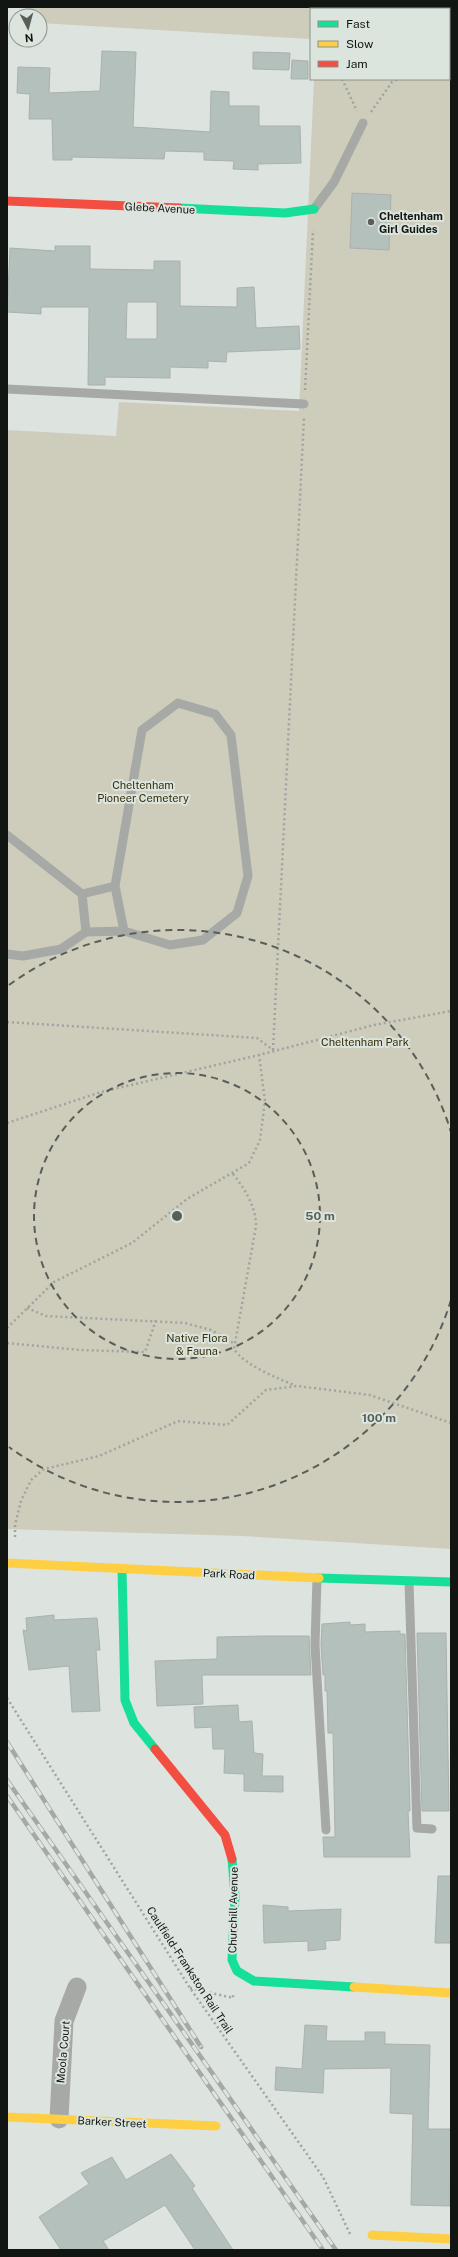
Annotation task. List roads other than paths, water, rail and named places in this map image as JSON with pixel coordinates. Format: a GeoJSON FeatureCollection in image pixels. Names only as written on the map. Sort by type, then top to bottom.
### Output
{"type":"FeatureCollection","features":[{"type":"Feature","properties":{"kind":"street","name":"Glebe Avenue"},"geometry":{"type":"LineString","coordinates":[[7,201],[285,213],[314,209]]}},
{"type":"Feature","properties":{"kind":"street","name":"Park Road"},"geometry":{"type":"LineString","coordinates":[[7,1563],[409,1582],[451,1582]]}},
{"type":"Feature","properties":{"kind":"street","name":"Churchill Avenue"},"geometry":{"type":"LineString","coordinates":[[122,1569],[125,1700],[134,1723],[225,1835],[231,1848],[234,1865],[232,1960],[236,1972],[243,1977],[254,1981],[451,1993]]}},
{"type":"Feature","properties":{"kind":"street","name":"Moola Court"},"geometry":{"type":"LineString","coordinates":[[59,2119],[64,2021],[77,1987]]}},
{"type":"Feature","properties":{"kind":"street","name":"Barker Street"},"geometry":{"type":"LineString","coordinates":[[7,2117],[216,2126]]}},
{"type":"Feature","properties":{"kind":"street"},"geometry":{"type":"LineString","coordinates":[[372,2235],[451,2239]]}},
{"type":"Feature","properties":{"kind":"lane"},"geometry":{"type":"LineString","coordinates":[[314,209],[334,182],[363,123]]}},
{"type":"Feature","properties":{"kind":"lane"},"geometry":{"type":"LineString","coordinates":[[7,389],[304,404]]}},
{"type":"Feature","properties":{"kind":"lane"},"geometry":{"type":"LineString","coordinates":[[7,954],[23,956],[61,949],[86,932],[124,930],[170,945],[203,940],[237,913],[248,876],[231,735],[215,714],[178,703],[142,730],[115,886],[124,930]]}},
{"type":"Feature","properties":{"kind":"lane"},"geometry":{"type":"LineString","coordinates":[[7,835],[82,894],[86,932]]}},
{"type":"Feature","properties":{"kind":"lane"},"geometry":{"type":"LineString","coordinates":[[82,894],[115,886]]}},
{"type":"Feature","properties":{"kind":"lane"},"geometry":{"type":"LineString","coordinates":[[317,1578],[315,1645],[326,1830]]}},
{"type":"Feature","properties":{"kind":"lane"},"geometry":{"type":"LineString","coordinates":[[409,1582],[417,1828],[432,1829]]}},
{"type":"Feature","properties":{"kind":"railway"},"geometry":{"type":"LineString","coordinates":[[7,1742],[201,2047]]}},
{"type":"Feature","properties":{"kind":"railway"},"geometry":{"type":"LineString","coordinates":[[7,1780],[336,2250]]}},
{"type":"Feature","properties":{"kind":"railway"},"geometry":{"type":"LineString","coordinates":[[7,1796],[323,2250]]}},
{"type":"Feature","properties":{"kind":"place","name":"Cheltenham Girl Guides"},"geometry":{"type":"Point","coordinates":[371,222]}},
{"type":"Feature","properties":{"kind":"park label","name":"Cheltenham Pioneer Cemetery"},"geometry":{"type":"Point","coordinates":[143,791]}},
{"type":"Feature","properties":{"kind":"park label","name":"Cheltenham Park"},"geometry":{"type":"Point","coordinates":[365,1042]}},
{"type":"Feature","properties":{"kind":"park label","name":"Native Flora & Fauna"},"geometry":{"type":"Point","coordinates":[197,1344]}}]}
